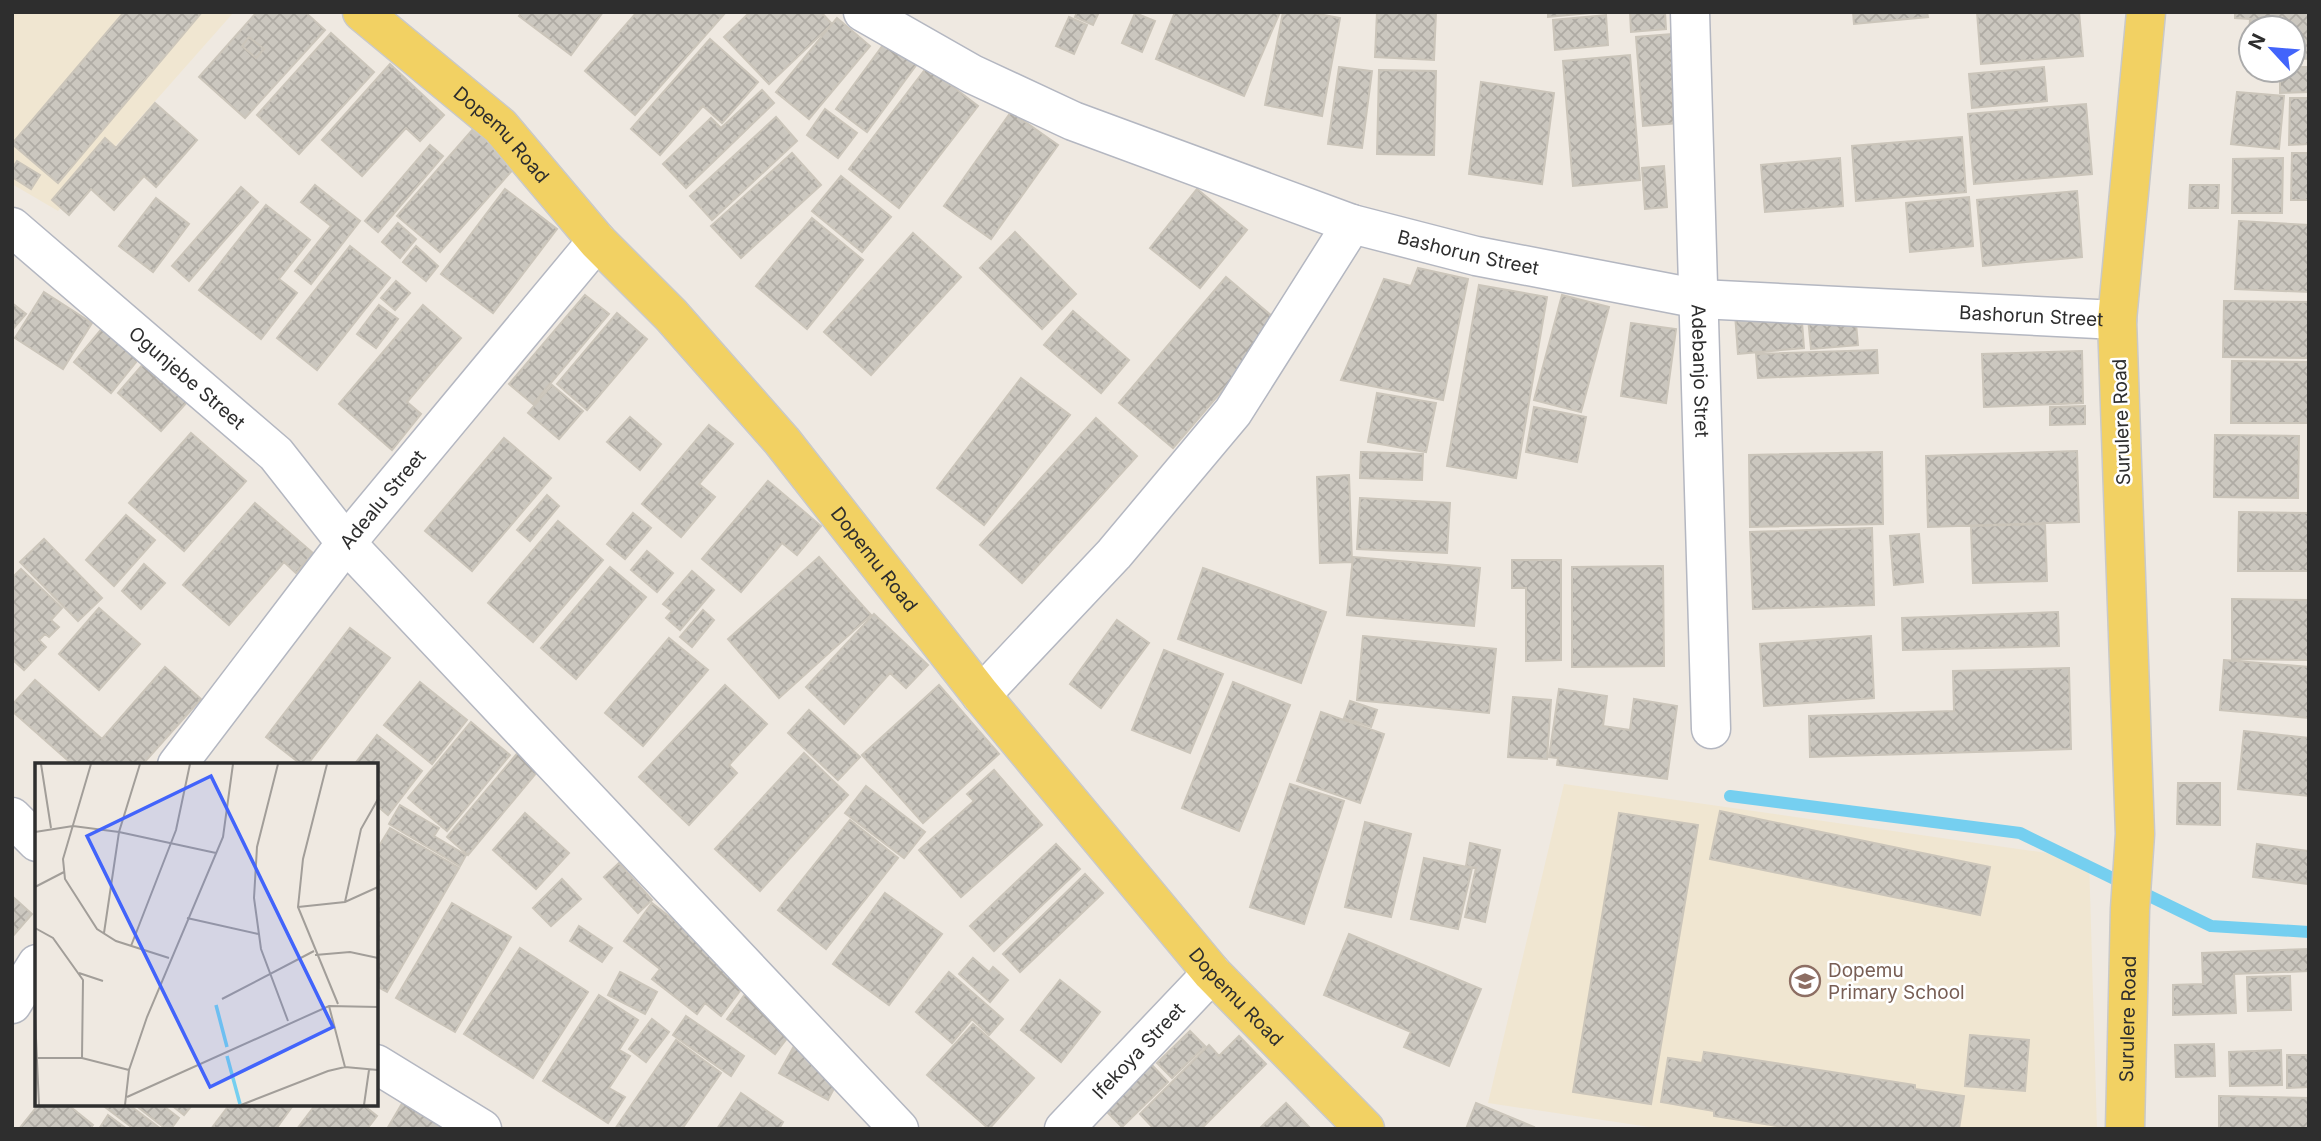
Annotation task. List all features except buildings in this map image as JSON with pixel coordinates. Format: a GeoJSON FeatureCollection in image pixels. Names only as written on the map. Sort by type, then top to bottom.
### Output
{"type":"FeatureCollection","features":[{"type":"Feature","properties":{"kind":"main road","name":"Dopemu Road"},"geometry":{"type":"LineString","coordinates":[[362,12],[500,126],[597,241],[671,315],[782,441],[981,695],[1212,973],[1365,1129]]}},
{"type":"Feature","properties":{"kind":"main road","name":"Surulere Road"},"geometry":{"type":"LineString","coordinates":[[2125,1129],[2130,909],[2135,834],[2118,320],[2146,12]]}},
{"type":"Feature","properties":{"kind":"street","name":"Bashorun Street"},"geometry":{"type":"LineString","coordinates":[[863,12],[972,74],[1073,121],[1352,224],[1476,256],[1700,299],[2118,320]]}},
{"type":"Feature","properties":{"kind":"street","name":"Adebanjo Stret"},"geometry":{"type":"LineString","coordinates":[[1690,12],[1711,729]]}},
{"type":"Feature","properties":{"kind":"street"},"geometry":{"type":"LineString","coordinates":[[981,695],[1114,554],[1233,412],[1352,224]]}},
{"type":"Feature","properties":{"kind":"street","name":"Ogunjebe Street"},"geometry":{"type":"LineString","coordinates":[[12,227],[276,454],[346,543],[899,1129]]}},
{"type":"Feature","properties":{"kind":"street","name":"Adealu Street"},"geometry":{"type":"LineString","coordinates":[[179,763],[346,543],[597,241]]}},
{"type":"Feature","properties":{"kind":"street"},"geometry":{"type":"LineString","coordinates":[[12,817],[35,840]]}},
{"type":"Feature","properties":{"kind":"street"},"geometry":{"type":"LineString","coordinates":[[12,1004],[35,967]]}},
{"type":"Feature","properties":{"kind":"street","name":"Ifekoya Street"},"geometry":{"type":"LineString","coordinates":[[1064,1129],[1212,973]]}},
{"type":"Feature","properties":{"kind":"street"},"geometry":{"type":"LineString","coordinates":[[378,1065],[482,1129]]}},
{"type":"Feature","properties":{"kind":"shaded area"},"geometry":{"type":"Polygon","coordinates":[[[12,12],[234,12],[58,211],[12,184],[12,12]]]}},
{"type":"Feature","properties":{"kind":"shaded area","name":"Dopemu Primary School"},"geometry":{"type":"Polygon","coordinates":[[[1564,784],[2089,859],[2097,1129],[1663,1129],[1488,1103],[1564,784]]]}},
{"type":"Feature","properties":{"kind":"waterway"},"geometry":{"type":"LineString","coordinates":[[1730,796],[2020,833],[2211,926],[2309,932]]}},
{"type":"Feature","properties":{"kind":"place","name":"Dopemu Primary School"},"geometry":{"type":"Point","coordinates":[1805,981]}}]}
